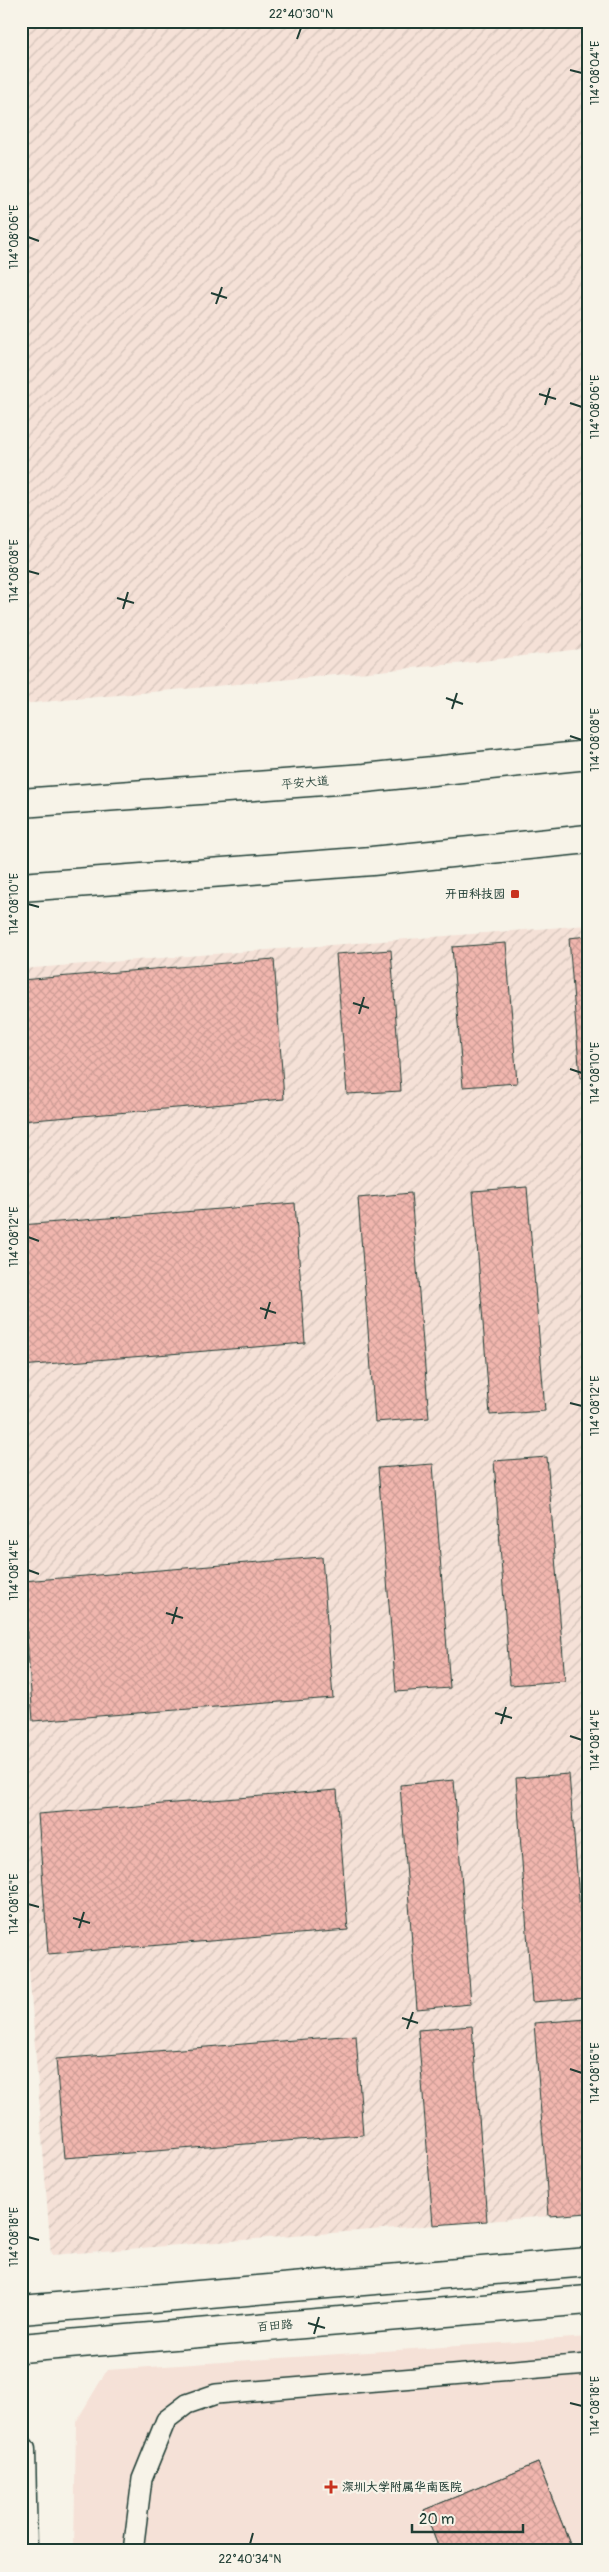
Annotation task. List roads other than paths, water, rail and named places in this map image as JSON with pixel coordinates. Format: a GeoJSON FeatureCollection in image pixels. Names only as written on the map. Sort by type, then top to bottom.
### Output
{"type":"FeatureCollection","features":[{"type":"Feature","properties":{"kind":"street","name":"平安大道"},"geometry":{"type":"LineString","coordinates":[[21,803],[364,778],[588,755]]}},
{"type":"Feature","properties":{"kind":"street"},"geometry":{"type":"LineString","coordinates":[[21,887],[362,862],[588,839]]}},
{"type":"Feature","properties":{"kind":"street"},"geometry":{"type":"LineString","coordinates":[[21,2310],[588,2262]]}},
{"type":"Feature","properties":{"kind":"street","name":"百田路"},"geometry":{"type":"LineString","coordinates":[[21,2348],[588,2300]]}},
{"type":"Feature","properties":{"kind":"street"},"geometry":{"type":"LineString","coordinates":[[21,2450],[23,2551]]}},
{"type":"Feature","properties":{"kind":"lane"},"geometry":{"type":"LineString","coordinates":[[133,2551],[142,2478],[166,2420],[187,2404],[216,2394],[588,2364]]}},
{"type":"Feature","properties":{"kind":"place","name":"开田科技园"},"geometry":{"type":"Point","coordinates":[515,894]}},
{"type":"Feature","properties":{"kind":"place","name":"深圳大学附属华南医院"},"geometry":{"type":"Point","coordinates":[331,2487]}}]}
